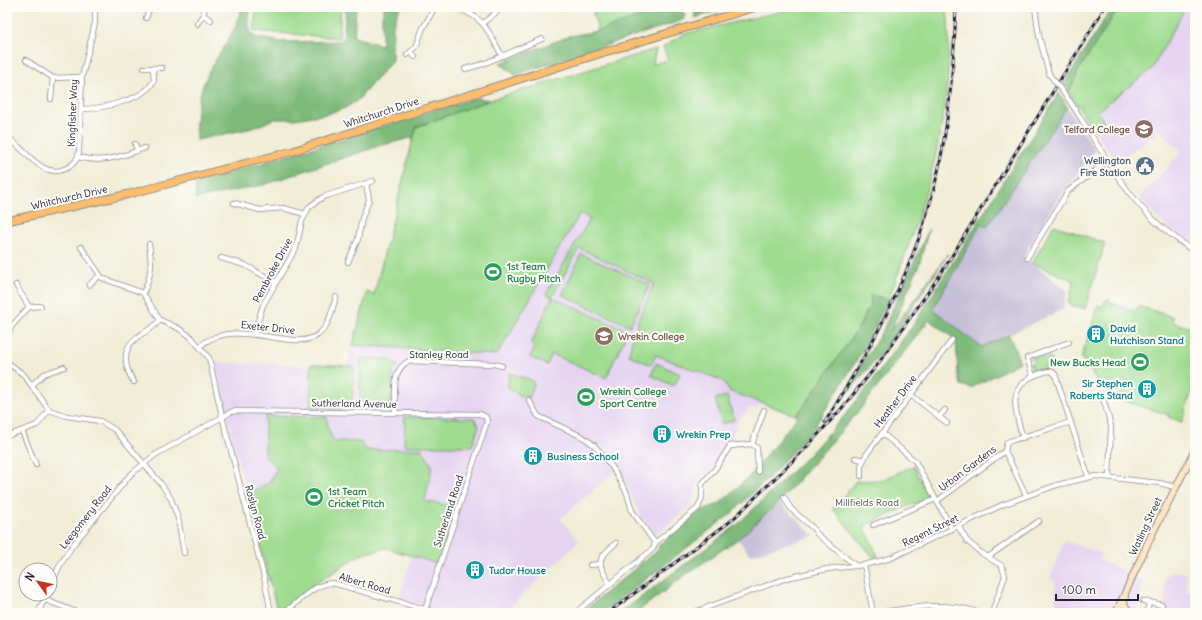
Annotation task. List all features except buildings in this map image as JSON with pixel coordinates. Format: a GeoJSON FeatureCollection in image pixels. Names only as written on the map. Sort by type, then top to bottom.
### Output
{"type":"FeatureCollection","features":[{"type":"Feature","properties":{"kind":"main road","name":"Whitchurch Drive"},"geometry":{"type":"LineString","coordinates":[[7,221],[129,194],[293,151],[608,51],[756,7]]}},
{"type":"Feature","properties":{"kind":"main road","name":"Watling Street"},"geometry":{"type":"LineString","coordinates":[[1116,613],[1175,487],[1195,450]]}},
{"type":"Feature","properties":{"kind":"main road"},"geometry":{"type":"LineString","coordinates":[[1126,591],[1124,604],[1130,613]]}},
{"type":"Feature","properties":{"kind":"street","name":"Kingfisher Way"},"geometry":{"type":"LineString","coordinates":[[7,137],[16,143],[33,161],[50,169],[63,170],[72,165],[78,157],[82,77],[95,23],[95,7]]}},
{"type":"Feature","properties":{"kind":"street"},"geometry":{"type":"LineString","coordinates":[[146,18],[150,7]]}},
{"type":"Feature","properties":{"kind":"street"},"geometry":{"type":"LineString","coordinates":[[197,24],[203,15],[205,7]]}},
{"type":"Feature","properties":{"kind":"street"},"geometry":{"type":"LineString","coordinates":[[415,58],[409,54],[416,47],[423,28],[435,7]]}},
{"type":"Feature","properties":{"kind":"street"},"geometry":{"type":"LineString","coordinates":[[452,7],[465,11],[483,22],[502,56]]}},
{"type":"Feature","properties":{"kind":"street"},"geometry":{"type":"LineString","coordinates":[[483,22],[503,7]]}},
{"type":"Feature","properties":{"kind":"street"},"geometry":{"type":"LineString","coordinates":[[1035,7],[1039,36],[1049,74],[1069,100],[1119,177],[1156,222],[1195,253]]}},
{"type":"Feature","properties":{"kind":"street"},"geometry":{"type":"LineString","coordinates":[[203,15],[211,20]]}},
{"type":"Feature","properties":{"kind":"street"},"geometry":{"type":"LineString","coordinates":[[465,69],[483,64],[542,39]]}},
{"type":"Feature","properties":{"kind":"street"},"geometry":{"type":"LineString","coordinates":[[26,60],[53,78],[82,77]]}},
{"type":"Feature","properties":{"kind":"street"},"geometry":{"type":"LineString","coordinates":[[144,68],[162,68]]}},
{"type":"Feature","properties":{"kind":"street"},"geometry":{"type":"LineString","coordinates":[[81,109],[99,109],[114,105],[148,90],[154,80],[153,68]]}},
{"type":"Feature","properties":{"kind":"street"},"geometry":{"type":"LineString","coordinates":[[51,99],[53,78]]}},
{"type":"Feature","properties":{"kind":"street"},"geometry":{"type":"LineString","coordinates":[[135,144],[137,151]]}},
{"type":"Feature","properties":{"kind":"street"},"geometry":{"type":"LineString","coordinates":[[78,157],[100,160],[122,157],[145,148]]}},
{"type":"Feature","properties":{"kind":"street"},"geometry":{"type":"LineString","coordinates":[[1027,258],[1068,190],[1108,161]]}},
{"type":"Feature","properties":{"kind":"street","name":"Pembroke Drive"},"geometry":{"type":"LineString","coordinates":[[254,334],[260,313],[275,282],[296,248],[305,214],[315,201],[323,197],[374,181]]}},
{"type":"Feature","properties":{"kind":"street"},"geometry":{"type":"LineString","coordinates":[[348,262],[358,239],[362,218],[369,200],[366,183]]}},
{"type":"Feature","properties":{"kind":"street"},"geometry":{"type":"LineString","coordinates":[[234,203],[260,210],[283,208],[305,214]]}},
{"type":"Feature","properties":{"kind":"street"},"geometry":{"type":"LineString","coordinates":[[143,293],[149,282],[151,272],[152,260],[149,244]]}},
{"type":"Feature","properties":{"kind":"street"},"geometry":{"type":"LineString","coordinates":[[81,247],[99,276],[106,281],[130,287],[143,293],[160,320],[152,329],[136,338],[128,347],[125,356],[126,366],[134,382]]}},
{"type":"Feature","properties":{"kind":"street"},"geometry":{"type":"LineString","coordinates":[[221,258],[245,265],[275,282]]}},
{"type":"Feature","properties":{"kind":"street"},"geometry":{"type":"LineString","coordinates":[[89,285],[99,276]]}},
{"type":"Feature","properties":{"kind":"street"},"geometry":{"type":"LineString","coordinates":[[16,284],[29,307]]}},
{"type":"Feature","properties":{"kind":"street","name":"Exeter Drive"},"geometry":{"type":"LineString","coordinates":[[200,346],[207,340],[222,334],[240,332],[269,338],[311,338],[319,334],[325,327],[336,297]]}},
{"type":"Feature","properties":{"kind":"street"},"geometry":{"type":"LineString","coordinates":[[7,336],[12,327],[29,307],[41,306]]}},
{"type":"Feature","properties":{"kind":"street","name":"Roslyn Road"},"geometry":{"type":"LineString","coordinates":[[160,320],[184,331],[200,346],[209,358],[222,416],[264,577],[271,613]]}},
{"type":"Feature","properties":{"kind":"street","name":"Heather Drive"},"geometry":{"type":"LineString","coordinates":[[860,476],[863,460],[952,340]]}},
{"type":"Feature","properties":{"kind":"street"},"geometry":{"type":"LineString","coordinates":[[1033,376],[1027,358],[1069,342]]}},
{"type":"Feature","properties":{"kind":"street","name":"Stanley Road"},"geometry":{"type":"LineString","coordinates":[[395,412],[396,372],[402,365],[409,361],[502,366]]}},
{"type":"Feature","properties":{"kind":"street"},"geometry":{"type":"LineString","coordinates":[[7,362],[17,368],[32,385],[43,405],[49,410],[67,416],[90,418],[106,423],[115,430],[162,485],[171,499],[178,518],[184,553]]}},
{"type":"Feature","properties":{"kind":"street"},"geometry":{"type":"LineString","coordinates":[[32,385],[44,374],[64,366]]}},
{"type":"Feature","properties":{"kind":"street"},"geometry":{"type":"LineString","coordinates":[[1023,438],[1015,411],[1015,401],[1021,385],[1033,376],[1049,370],[1054,372],[1088,476]]}},
{"type":"Feature","properties":{"kind":"street"},"geometry":{"type":"LineString","coordinates":[[911,395],[947,423]]}},
{"type":"Feature","properties":{"kind":"street"},"geometry":{"type":"LineString","coordinates":[[1103,398],[1111,426],[1110,477]]}},
{"type":"Feature","properties":{"kind":"street"},"geometry":{"type":"LineString","coordinates":[[529,400],[538,416],[583,436],[594,445],[620,480],[627,493],[632,511],[655,542]]}},
{"type":"Feature","properties":{"kind":"street"},"geometry":{"type":"LineString","coordinates":[[7,436],[37,425],[49,410]]}},
{"type":"Feature","properties":{"kind":"street"},"geometry":{"type":"LineString","coordinates":[[752,444],[764,410]]}},
{"type":"Feature","properties":{"kind":"street"},"geometry":{"type":"LineString","coordinates":[[939,417],[944,410]]}},
{"type":"Feature","properties":{"kind":"street","name":"Sutherland Avenue"},"geometry":{"type":"LineString","coordinates":[[222,416],[233,411],[475,413],[486,417]]}},
{"type":"Feature","properties":{"kind":"street","name":"Leegomery Road"},"geometry":{"type":"LineString","coordinates":[[58,569],[72,546],[122,484],[143,463],[222,416]]}},
{"type":"Feature","properties":{"kind":"street","name":"Sutherland Road"},"geometry":{"type":"LineString","coordinates":[[424,611],[486,422],[486,417]]}},
{"type":"Feature","properties":{"kind":"street","name":"Urban Gardens"},"geometry":{"type":"LineString","coordinates":[[873,525],[937,500],[1005,451],[1007,442],[1071,422]]}},
{"type":"Feature","properties":{"kind":"street"},"geometry":{"type":"LineString","coordinates":[[22,431],[36,465]]}},
{"type":"Feature","properties":{"kind":"street"},"geometry":{"type":"LineString","coordinates":[[882,433],[915,461],[952,529]]}},
{"type":"Feature","properties":{"kind":"street"},"geometry":{"type":"LineString","coordinates":[[575,613],[653,549],[655,542],[698,508],[702,498],[702,484],[715,469],[730,446],[752,444],[757,448],[758,472]]}},
{"type":"Feature","properties":{"kind":"street"},"geometry":{"type":"LineString","coordinates":[[1005,451],[1026,495]]}},
{"type":"Feature","properties":{"kind":"street"},"geometry":{"type":"LineString","coordinates":[[855,458],[863,460]]}},
{"type":"Feature","properties":{"kind":"street","name":"Regent Street"},"geometry":{"type":"LineString","coordinates":[[692,613],[786,578],[864,565],[896,556],[1026,495],[1088,476],[1159,483],[1175,487]]}},
{"type":"Feature","properties":{"kind":"street"},"geometry":{"type":"LineString","coordinates":[[784,497],[791,509],[814,529],[817,534],[856,566]]}},
{"type":"Feature","properties":{"kind":"street"},"geometry":{"type":"LineString","coordinates":[[988,557],[1039,521]]}},
{"type":"Feature","properties":{"kind":"street"},"geometry":{"type":"LineString","coordinates":[[958,526],[964,538],[1002,566],[1005,572],[1005,576],[992,613]]}},
{"type":"Feature","properties":{"kind":"street"},"geometry":{"type":"LineString","coordinates":[[610,584],[600,564],[602,556],[616,543]]}},
{"type":"Feature","properties":{"kind":"street"},"geometry":{"type":"LineString","coordinates":[[590,565],[600,564]]}},
{"type":"Feature","properties":{"kind":"street"},"geometry":{"type":"LineString","coordinates":[[864,565],[873,613]]}},
{"type":"Feature","properties":{"kind":"street","name":"Albert Road"},"geometry":{"type":"LineString","coordinates":[[284,613],[317,586],[326,583],[333,583],[424,611]]}},
{"type":"Feature","properties":{"kind":"street"},"geometry":{"type":"LineString","coordinates":[[1143,601],[1162,605]]}},
{"type":"Feature","properties":{"kind":"street"},"geometry":{"type":"LineString","coordinates":[[38,613],[44,602]]}},
{"type":"Feature","properties":{"kind":"street"},"geometry":{"type":"LineString","coordinates":[[50,602],[79,613]]}},
{"type":"Feature","properties":{"kind":"street"},"geometry":{"type":"LineString","coordinates":[[1147,613],[1149,602]]}},
{"type":"Feature","properties":{"kind":"street"},"geometry":{"type":"LineString","coordinates":[[878,613],[906,608],[940,606],[959,607],[980,613]]}},
{"type":"Feature","properties":{"kind":"street"},"geometry":{"type":"LineString","coordinates":[[424,611],[438,613]]}},
{"type":"Feature","properties":{"kind":"shaded area","name":"Telford College"},"geometry":{"type":"Polygon","coordinates":[[[1119,7],[1195,7],[1195,249],[1155,216],[1139,197],[1182,152],[1160,131],[1116,162],[1069,92],[1119,7]]]}},
{"type":"Feature","properties":{"kind":"shaded area","name":"Wrekin College"},"geometry":{"type":"Polygon","coordinates":[[[656,49],[653,64],[871,303],[859,327],[801,410],[795,415],[762,403],[755,409],[751,407],[738,420],[731,439],[720,452],[711,470],[699,482],[689,508],[656,534],[642,518],[630,493],[615,471],[560,519],[579,541],[504,613],[448,613],[399,599],[412,556],[386,548],[360,555],[309,588],[278,613],[230,431],[215,363],[347,366],[367,292],[374,295],[416,127],[490,100],[656,49]]]}},
{"type":"Feature","properties":{"kind":"shaded area"},"geometry":{"type":"Polygon","coordinates":[[[1067,107],[1095,150],[1050,210],[1024,256],[1067,291],[1063,309],[981,348],[932,310],[982,223],[987,227],[1067,107]]]}},
{"type":"Feature","properties":{"kind":"shaded area"},"geometry":{"type":"Polygon","coordinates":[[[779,502],[814,536],[750,555],[738,539],[779,502]]]}},
{"type":"Feature","properties":{"kind":"shaded area"},"geometry":{"type":"Polygon","coordinates":[[[1064,541],[1101,553],[1099,560],[1129,573],[1134,579],[1143,581],[1137,612],[1058,613],[1055,581],[1050,579],[1064,541]]]}},
{"type":"Feature","properties":{"kind":"shaded area"},"geometry":{"type":"Polygon","coordinates":[[[1173,572],[1186,573],[1187,591],[1195,591],[1194,613],[1165,613],[1165,579],[1168,574],[1173,572]]]}},
{"type":"Feature","properties":{"kind":"green space"},"geometry":{"type":"Polygon","coordinates":[[[241,7],[251,7],[249,26],[254,37],[281,42],[343,41],[346,7],[356,7],[354,37],[382,45],[382,16],[385,7],[400,7],[393,25],[392,61],[358,100],[345,108],[327,114],[294,119],[274,119],[253,128],[196,140],[196,116],[201,91],[211,67],[236,26],[241,7]]]}},
{"type":"Feature","properties":{"kind":"green space"},"geometry":{"type":"Polygon","coordinates":[[[256,7],[341,7],[339,38],[254,31],[256,7]]]}},
{"type":"Feature","properties":{"kind":"green space"},"geometry":{"type":"Polygon","coordinates":[[[588,7],[614,7],[619,9],[627,7],[670,7],[598,31],[593,11],[588,7]]]}},
{"type":"Feature","properties":{"kind":"green space"},"geometry":{"type":"Polygon","coordinates":[[[670,7],[677,7],[685,14],[683,20],[515,75],[500,63],[570,36],[598,31],[670,7]]]}},
{"type":"Feature","properties":{"kind":"green space"},"geometry":{"type":"Polygon","coordinates":[[[694,7],[731,7],[695,18],[694,7]]]}},
{"type":"Feature","properties":{"kind":"green space"},"geometry":{"type":"Polygon","coordinates":[[[800,7],[947,7],[949,46],[947,83],[942,120],[926,193],[902,264],[888,300],[877,296],[871,303],[859,327],[801,410],[795,415],[729,391],[723,381],[656,355],[651,365],[629,355],[633,334],[654,284],[579,248],[552,297],[546,294],[590,219],[580,213],[497,355],[353,345],[367,292],[374,295],[416,127],[490,100],[656,49],[653,64],[668,60],[663,47],[684,34],[800,7]]]}},
{"type":"Feature","properties":{"kind":"green space"},"geometry":{"type":"Polygon","coordinates":[[[1112,7],[1119,7],[1080,68],[1069,92],[1064,84],[1112,7]]]}},
{"type":"Feature","properties":{"kind":"green space"},"geometry":{"type":"Polygon","coordinates":[[[1119,7],[1195,7],[1195,13],[1185,8],[1152,69],[1097,111],[1105,123],[1096,129],[1093,128],[1069,92],[1080,68],[1119,7]]]}},
{"type":"Feature","properties":{"kind":"green space"},"geometry":{"type":"Polygon","coordinates":[[[1059,93],[1067,107],[987,227],[981,224],[933,309],[981,347],[1009,335],[1020,362],[971,388],[961,385],[958,375],[956,340],[929,320],[857,413],[779,502],[738,539],[684,576],[636,613],[620,613],[737,525],[808,456],[840,421],[871,383],[914,324],[1059,93]]]}},
{"type":"Feature","properties":{"kind":"green space"},"geometry":{"type":"Polygon","coordinates":[[[476,98],[490,100],[416,127],[414,137],[379,146],[263,185],[195,199],[196,183],[476,98]]]}},
{"type":"Feature","properties":{"kind":"green space"},"geometry":{"type":"Polygon","coordinates":[[[1054,225],[1105,243],[1085,309],[1068,304],[1074,281],[1032,263],[1054,225]]]}},
{"type":"Feature","properties":{"kind":"green space"},"geometry":{"type":"Polygon","coordinates":[[[929,229],[919,265],[890,332],[948,254],[890,342],[834,410],[883,330],[929,229]]]}},
{"type":"Feature","properties":{"kind":"green space"},"geometry":{"type":"Polygon","coordinates":[[[581,254],[650,285],[630,326],[562,295],[581,254]]]}},
{"type":"Feature","properties":{"kind":"green space"},"geometry":{"type":"Polygon","coordinates":[[[870,295],[888,300],[862,352],[815,426],[774,472],[732,513],[602,613],[581,613],[659,549],[659,545],[702,510],[719,504],[749,477],[798,416],[795,415],[801,410],[859,327],[871,303],[870,295]]]}},
{"type":"Feature","properties":{"kind":"green space"},"geometry":{"type":"Polygon","coordinates":[[[552,297],[628,331],[606,378],[552,354],[547,365],[530,357],[535,346],[531,344],[552,297]]]}},
{"type":"Feature","properties":{"kind":"green space","name":"New Bucks Head"},"geometry":{"type":"Polygon","coordinates":[[[1109,299],[1110,303],[1136,311],[1138,306],[1173,317],[1172,322],[1195,329],[1195,380],[1182,422],[1168,417],[1169,415],[1118,399],[1121,390],[1099,383],[1092,374],[1093,371],[1086,369],[1083,365],[1085,360],[1081,359],[1098,305],[1103,307],[1105,301],[1109,299]]]}},
{"type":"Feature","properties":{"kind":"green space"},"geometry":{"type":"Polygon","coordinates":[[[1042,355],[1041,357],[1044,359],[1046,357],[1050,357],[1052,362],[1044,366],[1047,368],[1035,372],[1036,370],[1034,368],[1032,370],[1030,363],[1032,364],[1034,360],[1031,359],[1042,355]]]}},
{"type":"Feature","properties":{"kind":"green space"},"geometry":{"type":"Polygon","coordinates":[[[361,359],[390,359],[398,365],[393,371],[392,406],[388,410],[359,410],[361,359]]]}},
{"type":"Feature","properties":{"kind":"green space"},"geometry":{"type":"Polygon","coordinates":[[[656,363],[680,374],[674,386],[651,375],[656,363]]]}},
{"type":"Feature","properties":{"kind":"green space"},"geometry":{"type":"Polygon","coordinates":[[[311,364],[354,366],[352,408],[310,408],[311,364]]]}},
{"type":"Feature","properties":{"kind":"green space"},"geometry":{"type":"Polygon","coordinates":[[[509,373],[531,380],[534,384],[528,397],[523,397],[508,388],[509,373]]]}},
{"type":"Feature","properties":{"kind":"green space"},"geometry":{"type":"Polygon","coordinates":[[[727,396],[734,420],[722,424],[715,399],[727,396]]]}},
{"type":"Feature","properties":{"kind":"green space"},"geometry":{"type":"Polygon","coordinates":[[[265,416],[327,417],[328,429],[334,441],[361,442],[366,450],[422,449],[432,466],[425,501],[457,507],[438,564],[386,548],[360,555],[309,588],[278,613],[246,494],[269,483],[277,468],[265,457],[265,416]]]}},
{"type":"Feature","properties":{"kind":"green space"},"geometry":{"type":"Polygon","coordinates":[[[405,417],[474,418],[479,426],[472,446],[404,446],[405,417]]]}},
{"type":"Feature","properties":{"kind":"green space","name":"Millfields Road"},"geometry":{"type":"Polygon","coordinates":[[[913,466],[929,497],[864,526],[878,556],[873,557],[833,509],[856,481],[882,480],[913,466]]]}},
{"type":"Feature","properties":{"kind":"railway"},"geometry":{"type":"LineString","coordinates":[[825,422],[861,362],[894,299],[908,267],[931,201],[939,167],[949,107],[956,7]]}},
{"type":"Feature","properties":{"kind":"railway"},"geometry":{"type":"LineString","coordinates":[[608,613],[732,520],[803,451],[842,408],[878,364],[942,272],[1105,7]]}},
{"type":"Feature","properties":{"kind":"place","name":"Telford College"},"geometry":{"type":"Point","coordinates":[1144,129]}},
{"type":"Feature","properties":{"kind":"place","name":"Wellington Fire Station"},"geometry":{"type":"Point","coordinates":[1145,166]}},
{"type":"Feature","properties":{"kind":"place","name":"1st Team Rugby Pitch"},"geometry":{"type":"Point","coordinates":[493,272]}},
{"type":"Feature","properties":{"kind":"place","name":"David Hutchison Stand"},"geometry":{"type":"Point","coordinates":[1096,334]}},
{"type":"Feature","properties":{"kind":"place","name":"Wrekin College"},"geometry":{"type":"Point","coordinates":[604,336]}},
{"type":"Feature","properties":{"kind":"place","name":"New Bucks Head"},"geometry":{"type":"Point","coordinates":[1140,362]}},
{"type":"Feature","properties":{"kind":"place","name":"Sir Stephen Roberts Stand"},"geometry":{"type":"Point","coordinates":[1147,389]}},
{"type":"Feature","properties":{"kind":"place","name":"Wrekin College Sport Centre"},"geometry":{"type":"Point","coordinates":[586,397]}},
{"type":"Feature","properties":{"kind":"place","name":"Wrekin Prep"},"geometry":{"type":"Point","coordinates":[662,434]}},
{"type":"Feature","properties":{"kind":"place","name":"Business School"},"geometry":{"type":"Point","coordinates":[533,456]}},
{"type":"Feature","properties":{"kind":"place","name":"1st Team Cricket Pitch"},"geometry":{"type":"Point","coordinates":[314,497]}},
{"type":"Feature","properties":{"kind":"place","name":"Tudor House"},"geometry":{"type":"Point","coordinates":[475,570]}}]}
